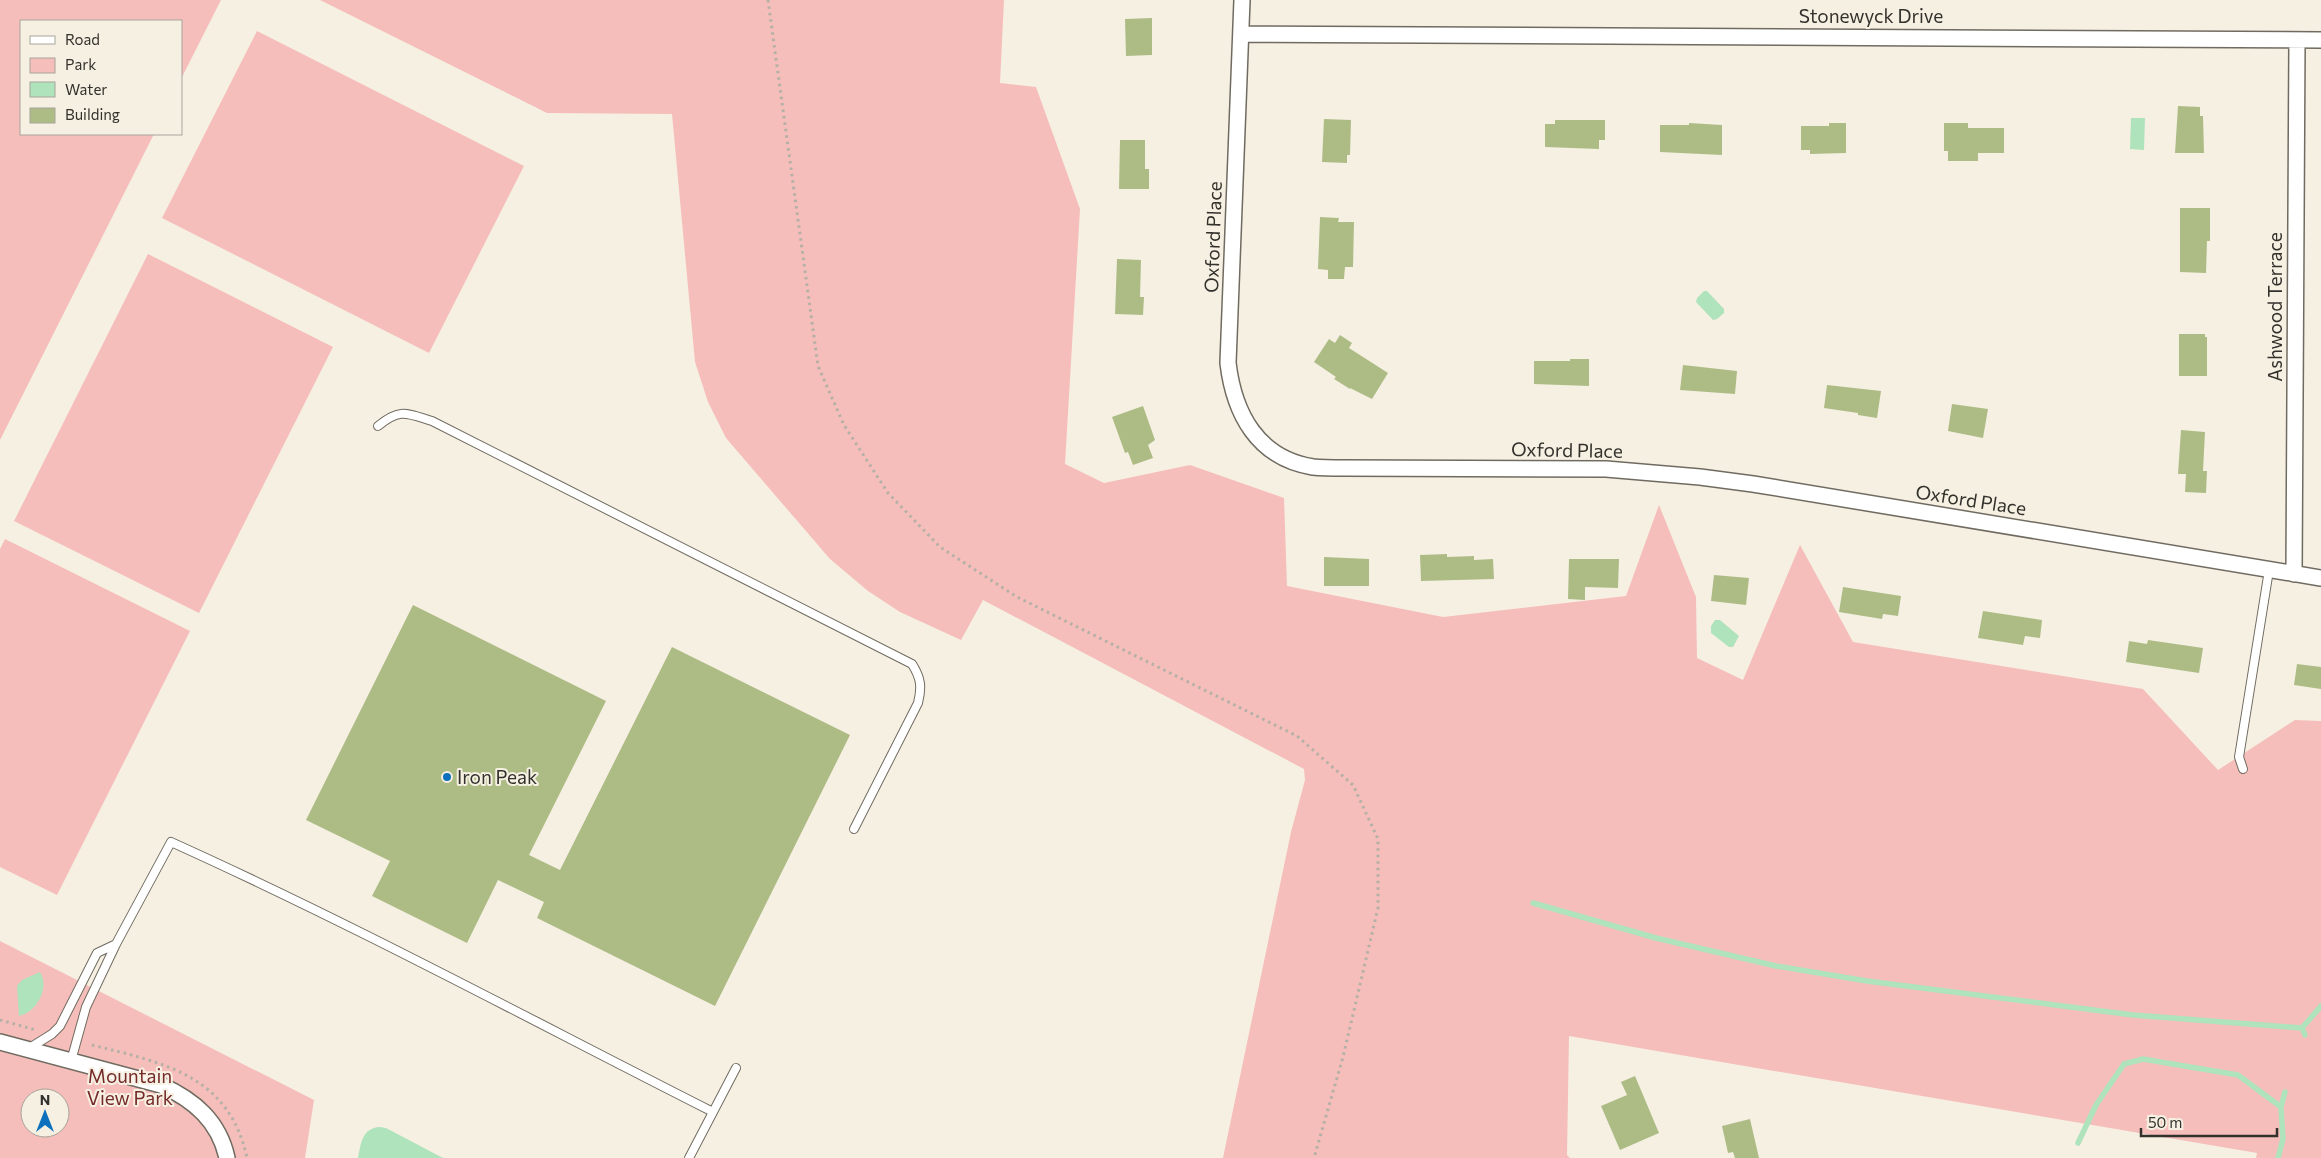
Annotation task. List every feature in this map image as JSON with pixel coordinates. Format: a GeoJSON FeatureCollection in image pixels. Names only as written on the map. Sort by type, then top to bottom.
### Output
{"type":"FeatureCollection","features":[{"type":"Feature","properties":{"kind":"street","name":"Oxford Place"},"geometry":{"type":"LineString","coordinates":[[1242,0],[1228,363],[1232,390],[1240,412],[1252,431],[1268,447],[1288,459],[1312,467],[1606,469],[1700,477],[2321,578]]}},
{"type":"Feature","properties":{"kind":"street","name":"Stonewyck Drive"},"geometry":{"type":"LineString","coordinates":[[1241,34],[1912,36],[2321,40]]}},
{"type":"Feature","properties":{"kind":"street","name":"Ashwood Terrace"},"geometry":{"type":"LineString","coordinates":[[2294,574],[2297,40]]}},
{"type":"Feature","properties":{"kind":"street"},"geometry":{"type":"LineString","coordinates":[[0,1042],[162,1084],[181,1094],[204,1112],[220,1135],[227,1158]]}},
{"type":"Feature","properties":{"kind":"lane"},"geometry":{"type":"LineString","coordinates":[[378,426],[392,415],[404,412],[432,421],[912,664],[918,674],[922,687],[918,703],[854,829]]}},
{"type":"Feature","properties":{"kind":"lane"},"geometry":{"type":"LineString","coordinates":[[2243,769],[2239,757],[2270,570]]}},
{"type":"Feature","properties":{"kind":"lane"},"geometry":{"type":"LineString","coordinates":[[72,1061],[86,1007],[116,944],[170,842],[367,937],[713,1112]]}},
{"type":"Feature","properties":{"kind":"lane"},"geometry":{"type":"LineString","coordinates":[[27,1049],[52,1034],[60,1026],[96,953],[116,944]]}},
{"type":"Feature","properties":{"kind":"lane"},"geometry":{"type":"LineString","coordinates":[[689,1158],[736,1068]]}},
{"type":"Feature","properties":{"kind":"path"},"geometry":{"type":"LineString","coordinates":[[768,0],[818,366],[844,425],[888,493],[940,546],[1017,597],[1297,736],[1352,786],[1357,794],[1378,839],[1378,908],[1343,1057],[1314,1158]]}},
{"type":"Feature","properties":{"kind":"path"},"geometry":{"type":"LineString","coordinates":[[0,1020],[43,1032]]}},
{"type":"Feature","properties":{"kind":"green space"},"geometry":{"type":"Polygon","coordinates":[[[0,0],[221,0],[182,77],[182,20],[20,20],[20,135],[153,135],[0,440],[0,0]]]}},
{"type":"Feature","properties":{"kind":"green space"},"geometry":{"type":"Polygon","coordinates":[[[320,0],[1004,0],[1000,83],[1036,87],[1080,209],[1065,464],[1104,483],[1190,465],[1284,498],[1287,586],[1443,617],[1626,596],[1659,505],[1696,597],[1697,658],[1743,680],[1800,545],[1853,642],[2143,689],[2218,770],[2295,720],[2321,721],[2321,1158],[2256,1158],[2257,1153],[1569,1036],[1567,1155],[1570,1158],[1223,1158],[1291,832],[1305,780],[1304,769],[983,600],[961,640],[900,612],[868,591],[830,559],[726,438],[708,402],[695,362],[672,114],[547,113],[320,0]]]}},
{"type":"Feature","properties":{"kind":"green space"},"geometry":{"type":"Polygon","coordinates":[[[257,31],[524,166],[429,353],[162,218],[257,31]]]}},
{"type":"Feature","properties":{"kind":"green space"},"geometry":{"type":"Polygon","coordinates":[[[148,254],[333,347],[199,613],[14,521],[148,254]]]}},
{"type":"Feature","properties":{"kind":"green space"},"geometry":{"type":"Polygon","coordinates":[[[5,539],[190,631],[57,895],[0,867],[0,549],[5,539]]]}},
{"type":"Feature","properties":{"kind":"green space","name":"Mountain View Park"},"geometry":{"type":"Polygon","coordinates":[[[0,941],[314,1100],[305,1158],[0,1158],[0,941]]]}},
{"type":"Feature","properties":{"kind":"water"},"geometry":{"type":"Polygon","coordinates":[[[2131,118],[2145,118],[2144,150],[2130,149],[2131,118]]]}},
{"type":"Feature","properties":{"kind":"water"},"geometry":{"type":"Polygon","coordinates":[[[1704,291],[1707,291],[1724,309],[1724,313],[1717,319],[1713,320],[1696,302],[1697,298],[1704,291]]]}},
{"type":"Feature","properties":{"kind":"water"},"geometry":{"type":"Polygon","coordinates":[[[1715,620],[1720,620],[1739,636],[1733,647],[1729,647],[1711,633],[1711,626],[1715,620]]]}},
{"type":"Feature","properties":{"kind":"water"},"geometry":{"type":"Polygon","coordinates":[[[40,972],[43,978],[43,985],[40,999],[31,1010],[19,1016],[17,986],[22,980],[40,972]]]}},
{"type":"Feature","properties":{"kind":"water"},"geometry":{"type":"Polygon","coordinates":[[[380,1127],[386,1128],[443,1158],[358,1158],[363,1137],[369,1130],[380,1127]]]}},
{"type":"Feature","properties":{"kind":"building"},"geometry":{"type":"Polygon","coordinates":[[[1152,18],[1152,55],[1126,56],[1125,19],[1152,18]]]}},
{"type":"Feature","properties":{"kind":"building"},"geometry":{"type":"Polygon","coordinates":[[[2178,106],[2200,107],[2200,116],[2203,116],[2204,153],[2175,153],[2178,106]]]}},
{"type":"Feature","properties":{"kind":"building"},"geometry":{"type":"Polygon","coordinates":[[[1324,119],[1351,120],[1350,155],[1347,155],[1347,163],[1322,162],[1324,119]]]}},
{"type":"Feature","properties":{"kind":"building"},"geometry":{"type":"Polygon","coordinates":[[[1555,120],[1605,120],[1605,140],[1599,140],[1599,149],[1545,147],[1545,124],[1555,124],[1555,120]]]}},
{"type":"Feature","properties":{"kind":"building"},"geometry":{"type":"Polygon","coordinates":[[[1689,123],[1722,125],[1722,155],[1660,152],[1660,125],[1689,125],[1689,123]]]}},
{"type":"Feature","properties":{"kind":"building"},"geometry":{"type":"Polygon","coordinates":[[[1829,123],[1846,123],[1846,153],[1810,154],[1810,150],[1801,150],[1801,126],[1829,126],[1829,123]]]}},
{"type":"Feature","properties":{"kind":"building"},"geometry":{"type":"Polygon","coordinates":[[[1944,123],[1968,123],[1968,128],[2004,128],[2004,153],[1978,153],[1978,161],[1948,161],[1948,151],[1944,151],[1944,123]]]}},
{"type":"Feature","properties":{"kind":"building"},"geometry":{"type":"Polygon","coordinates":[[[1120,140],[1145,140],[1145,169],[1149,169],[1149,189],[1119,189],[1120,140]]]}},
{"type":"Feature","properties":{"kind":"building"},"geometry":{"type":"Polygon","coordinates":[[[2180,208],[2210,208],[2210,241],[2207,241],[2206,273],[2180,272],[2180,208]]]}},
{"type":"Feature","properties":{"kind":"building"},"geometry":{"type":"Polygon","coordinates":[[[1320,217],[1339,218],[1338,222],[1354,222],[1353,267],[1345,267],[1344,279],[1328,279],[1328,270],[1318,269],[1320,217]]]}},
{"type":"Feature","properties":{"kind":"building"},"geometry":{"type":"Polygon","coordinates":[[[1117,259],[1141,260],[1140,297],[1144,297],[1143,315],[1115,314],[1117,259]]]}},
{"type":"Feature","properties":{"kind":"building"},"geometry":{"type":"Polygon","coordinates":[[[2179,334],[2205,334],[2205,337],[2207,337],[2207,376],[2179,376],[2179,334]]]}},
{"type":"Feature","properties":{"kind":"building"},"geometry":{"type":"Polygon","coordinates":[[[1340,335],[1352,343],[1349,348],[1388,373],[1372,399],[1334,379],[1336,377],[1314,362],[1329,339],[1335,343],[1340,335]]]}},
{"type":"Feature","properties":{"kind":"building"},"geometry":{"type":"Polygon","coordinates":[[[1570,359],[1589,359],[1589,386],[1534,384],[1534,361],[1570,361],[1570,359]]]}},
{"type":"Feature","properties":{"kind":"building"},"geometry":{"type":"Polygon","coordinates":[[[1683,365],[1737,371],[1735,394],[1680,390],[1683,365]]]}},
{"type":"Feature","properties":{"kind":"building"},"geometry":{"type":"Polygon","coordinates":[[[1827,385],[1881,391],[1877,418],[1824,408],[1827,385]]]}},
{"type":"Feature","properties":{"kind":"building"},"geometry":{"type":"Polygon","coordinates":[[[1952,404],[1988,409],[1983,438],[1948,431],[1952,404]]]}},
{"type":"Feature","properties":{"kind":"building"},"geometry":{"type":"Polygon","coordinates":[[[1143,406],[1155,440],[1148,445],[1153,458],[1133,465],[1128,452],[1125,453],[1112,417],[1143,406]]]}},
{"type":"Feature","properties":{"kind":"building"},"geometry":{"type":"Polygon","coordinates":[[[2181,430],[2205,432],[2203,471],[2207,471],[2206,493],[2185,492],[2186,474],[2178,474],[2181,430]]]}},
{"type":"Feature","properties":{"kind":"building"},"geometry":{"type":"Polygon","coordinates":[[[1447,554],[1447,557],[1474,556],[1474,560],[1493,559],[1494,579],[1421,581],[1420,555],[1447,554]]]}},
{"type":"Feature","properties":{"kind":"building"},"geometry":{"type":"Polygon","coordinates":[[[1324,557],[1369,559],[1369,586],[1324,586],[1324,557]]]}},
{"type":"Feature","properties":{"kind":"building"},"geometry":{"type":"Polygon","coordinates":[[[1569,559],[1619,559],[1618,588],[1585,587],[1585,600],[1568,599],[1569,559]]]}},
{"type":"Feature","properties":{"kind":"building"},"geometry":{"type":"Polygon","coordinates":[[[1714,575],[1749,578],[1746,605],[1711,601],[1714,575]]]}},
{"type":"Feature","properties":{"kind":"building"},"geometry":{"type":"Polygon","coordinates":[[[1843,587],[1901,596],[1898,616],[1883,614],[1882,619],[1839,612],[1843,587]]]}},
{"type":"Feature","properties":{"kind":"building","name":"Iron Peak"},"geometry":{"type":"Polygon","coordinates":[[[413,605],[606,701],[529,855],[560,870],[672,647],[850,735],[715,1006],[537,918],[544,902],[498,880],[467,943],[372,896],[390,861],[306,820],[413,605]]]}},
{"type":"Feature","properties":{"kind":"building"},"geometry":{"type":"Polygon","coordinates":[[[1983,611],[2042,620],[2040,638],[2025,636],[2023,645],[1978,638],[1983,611]]]}},
{"type":"Feature","properties":{"kind":"building"},"geometry":{"type":"Polygon","coordinates":[[[2148,640],[2203,648],[2199,673],[2126,662],[2129,641],[2147,644],[2148,640]]]}},
{"type":"Feature","properties":{"kind":"building"},"geometry":{"type":"Polygon","coordinates":[[[2297,664],[2321,667],[2321,689],[2294,685],[2297,664]]]}},
{"type":"Feature","properties":{"kind":"building"},"geometry":{"type":"Polygon","coordinates":[[[1635,1076],[1659,1133],[1620,1150],[1601,1106],[1627,1095],[1621,1082],[1635,1076]]]}},
{"type":"Feature","properties":{"kind":"building"},"geometry":{"type":"Polygon","coordinates":[[[1750,1119],[1759,1158],[1735,1158],[1733,1152],[1728,1153],[1722,1126],[1750,1119]]]}},
{"type":"Feature","properties":{"kind":"waterway"},"geometry":{"type":"LineString","coordinates":[[1533,903],[1656,938],[1776,966],[1867,981],[2133,1015],[2302,1028]]}},
{"type":"Feature","properties":{"kind":"waterway"},"geometry":{"type":"LineString","coordinates":[[2305,1035],[2302,1028],[2321,1006]]}},
{"type":"Feature","properties":{"kind":"waterway"},"geometry":{"type":"LineString","coordinates":[[2078,1143],[2096,1105],[2124,1064],[2143,1059],[2238,1075],[2281,1107]]}},
{"type":"Feature","properties":{"kind":"waterway"},"geometry":{"type":"LineString","coordinates":[[2278,1158],[2283,1139],[2281,1107],[2285,1092]]}},
{"type":"Feature","properties":{"kind":"place","name":"Iron Peak"},"geometry":{"type":"Point","coordinates":[447,777]}}]}
